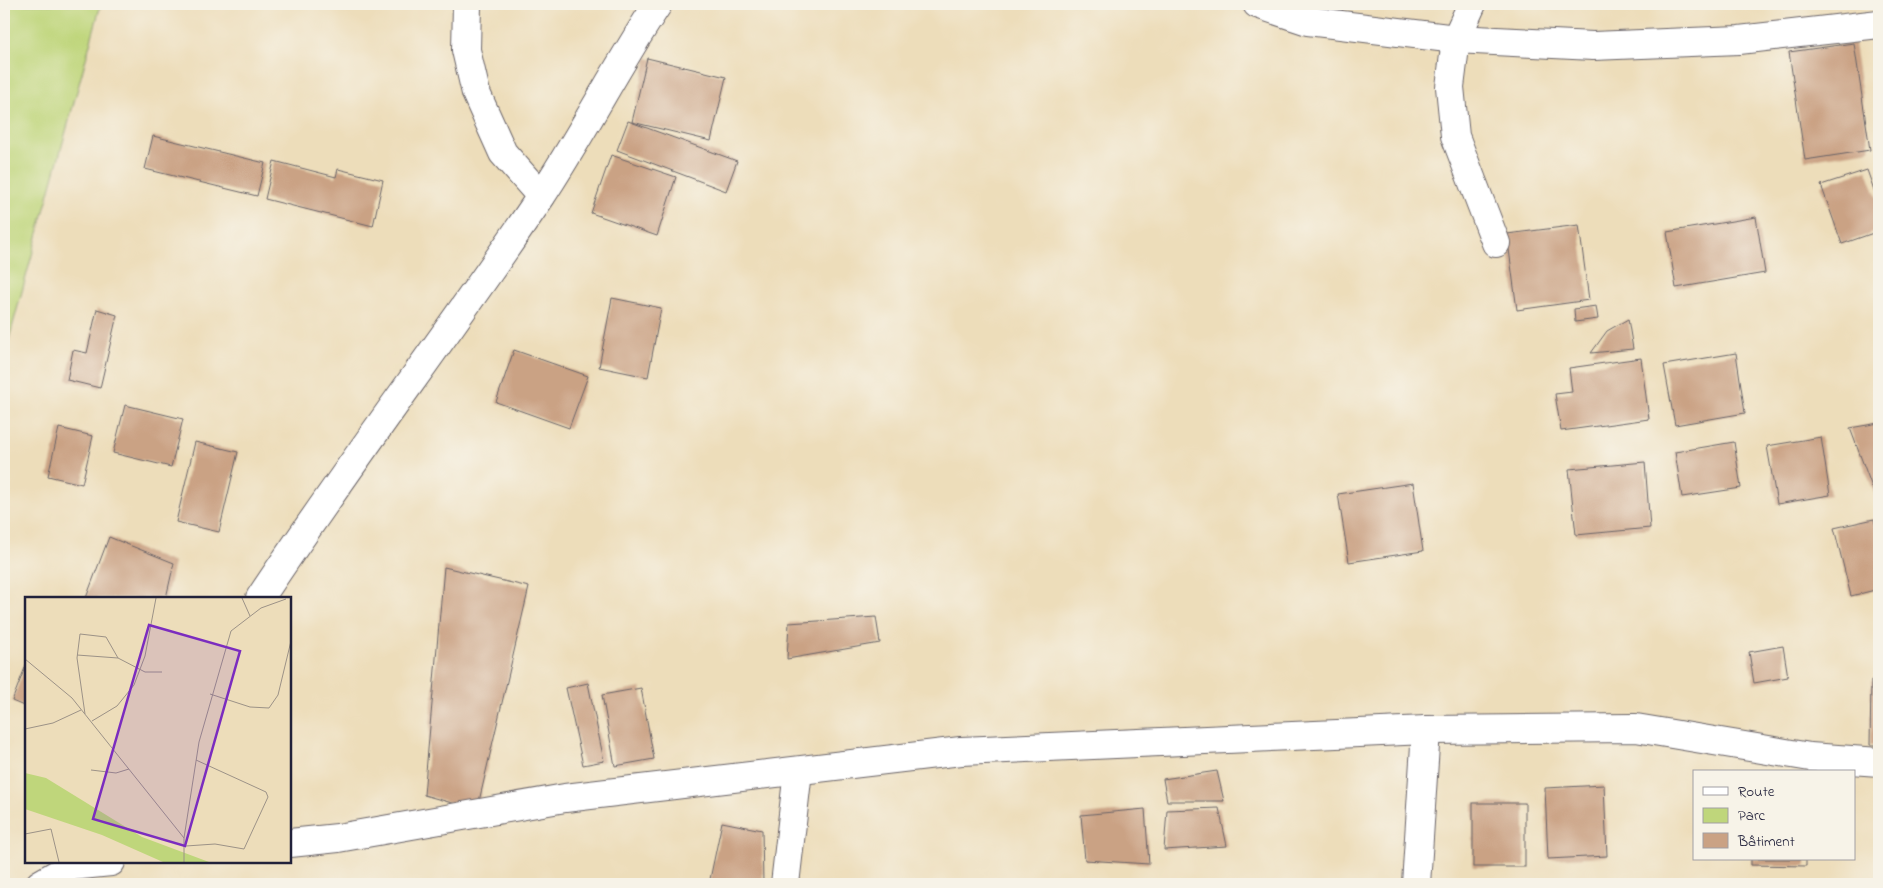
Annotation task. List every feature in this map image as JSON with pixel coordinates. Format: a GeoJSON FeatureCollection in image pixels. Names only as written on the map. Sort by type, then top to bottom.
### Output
{"type":"FeatureCollection","features":[{"type":"Feature","properties":{"kind":"street"},"geometry":{"type":"LineString","coordinates":[[467,4],[466,50],[476,92],[502,153],[541,196]]}},
{"type":"Feature","properties":{"kind":"street"},"geometry":{"type":"LineString","coordinates":[[261,597],[319,510],[541,196],[633,41],[658,4]]}},
{"type":"Feature","properties":{"kind":"street"},"geometry":{"type":"LineString","coordinates":[[1258,4],[1308,21],[1456,38],[1593,46],[1739,40],[1879,24]]}},
{"type":"Feature","properties":{"kind":"street"},"geometry":{"type":"LineString","coordinates":[[1472,4],[1456,38],[1450,87],[1455,136],[1496,243]]}},
{"type":"Feature","properties":{"kind":"street"},"geometry":{"type":"LineString","coordinates":[[291,843],[338,838],[565,798],[961,751],[1426,730],[1636,728],[1810,757],[1879,762]]}},
{"type":"Feature","properties":{"kind":"street"},"geometry":{"type":"LineString","coordinates":[[1416,884],[1426,730]]}},
{"type":"Feature","properties":{"kind":"street"},"geometry":{"type":"LineString","coordinates":[[785,884],[798,770]]}},
{"type":"Feature","properties":{"kind":"street"},"geometry":{"type":"LineString","coordinates":[[40,884],[72,864],[91,863]]}},
{"type":"Feature","properties":{"kind":"green space"},"geometry":{"type":"Polygon","coordinates":[[[4,4],[101,4],[4,357],[4,4]]]}},
{"type":"Feature","properties":{"kind":"building"},"geometry":{"type":"Polygon","coordinates":[[[1854,43],[1870,150],[1805,160],[1789,52],[1854,43]]]}},
{"type":"Feature","properties":{"kind":"building"},"geometry":{"type":"Polygon","coordinates":[[[647,58],[726,77],[711,141],[632,122],[647,58]]]}},
{"type":"Feature","properties":{"kind":"building"},"geometry":{"type":"Polygon","coordinates":[[[628,121],[737,161],[726,191],[617,150],[628,121]]]}},
{"type":"Feature","properties":{"kind":"building"},"geometry":{"type":"Polygon","coordinates":[[[153,136],[265,163],[257,196],[145,169],[153,136]]]}},
{"type":"Feature","properties":{"kind":"building"},"geometry":{"type":"Polygon","coordinates":[[[611,155],[676,177],[657,236],[591,213],[611,155]]]}},
{"type":"Feature","properties":{"kind":"building"},"geometry":{"type":"Polygon","coordinates":[[[274,161],[336,177],[338,169],[383,180],[373,226],[265,199],[274,161]]]}},
{"type":"Feature","properties":{"kind":"building"},"geometry":{"type":"Polygon","coordinates":[[[1867,170],[1879,204],[1879,231],[1842,244],[1821,185],[1867,170]]]}},
{"type":"Feature","properties":{"kind":"building"},"geometry":{"type":"Polygon","coordinates":[[[1756,217],[1765,273],[1676,288],[1667,232],[1756,217]]]}},
{"type":"Feature","properties":{"kind":"building"},"geometry":{"type":"Polygon","coordinates":[[[1579,225],[1589,300],[1517,310],[1507,234],[1579,225]]]}},
{"type":"Feature","properties":{"kind":"building"},"geometry":{"type":"Polygon","coordinates":[[[612,298],[661,308],[648,377],[599,367],[612,298]]]}},
{"type":"Feature","properties":{"kind":"building"},"geometry":{"type":"Polygon","coordinates":[[[1596,306],[1598,319],[1575,322],[1574,309],[1596,306]]]}},
{"type":"Feature","properties":{"kind":"building"},"geometry":{"type":"Polygon","coordinates":[[[97,309],[117,315],[100,388],[67,380],[73,350],[87,353],[97,309]]]}},
{"type":"Feature","properties":{"kind":"building"},"geometry":{"type":"Polygon","coordinates":[[[1628,319],[1633,349],[1591,353],[1607,331],[1628,319]]]}},
{"type":"Feature","properties":{"kind":"building"},"geometry":{"type":"Polygon","coordinates":[[[514,350],[588,376],[569,428],[496,402],[514,350]]]}},
{"type":"Feature","properties":{"kind":"building"},"geometry":{"type":"Polygon","coordinates":[[[1736,353],[1745,413],[1675,425],[1664,365],[1736,353]]]}},
{"type":"Feature","properties":{"kind":"building"},"geometry":{"type":"Polygon","coordinates":[[[1641,358],[1649,419],[1561,431],[1555,394],[1572,392],[1569,368],[1641,358]]]}},
{"type":"Feature","properties":{"kind":"building"},"geometry":{"type":"Polygon","coordinates":[[[125,405],[183,419],[171,467],[113,453],[125,405]]]}},
{"type":"Feature","properties":{"kind":"building"},"geometry":{"type":"Polygon","coordinates":[[[1879,423],[1879,506],[1850,428],[1879,423]]]}},
{"type":"Feature","properties":{"kind":"building"},"geometry":{"type":"Polygon","coordinates":[[[59,428],[93,436],[82,484],[48,476],[59,428]]]}},
{"type":"Feature","properties":{"kind":"building"},"geometry":{"type":"Polygon","coordinates":[[[1821,437],[1830,495],[1777,504],[1767,446],[1821,437]]]}},
{"type":"Feature","properties":{"kind":"building"},"geometry":{"type":"Polygon","coordinates":[[[195,442],[238,452],[219,532],[176,522],[195,442]]]}},
{"type":"Feature","properties":{"kind":"building"},"geometry":{"type":"Polygon","coordinates":[[[1734,442],[1741,488],[1682,497],[1675,452],[1734,442]]]}},
{"type":"Feature","properties":{"kind":"building"},"geometry":{"type":"Polygon","coordinates":[[[1645,462],[1650,528],[1576,535],[1569,469],[1645,462]]]}},
{"type":"Feature","properties":{"kind":"building"},"geometry":{"type":"Polygon","coordinates":[[[1413,483],[1423,551],[1349,562],[1338,494],[1413,483]]]}},
{"type":"Feature","properties":{"kind":"building"},"geometry":{"type":"Polygon","coordinates":[[[1874,519],[1879,539],[1879,589],[1851,596],[1834,528],[1874,519]]]}},
{"type":"Feature","properties":{"kind":"building"},"geometry":{"type":"Polygon","coordinates":[[[109,537],[174,563],[166,597],[86,597],[109,537]]]}},
{"type":"Feature","properties":{"kind":"building"},"geometry":{"type":"Polygon","coordinates":[[[444,567],[529,587],[477,810],[424,795],[444,567]]]}},
{"type":"Feature","properties":{"kind":"building"},"geometry":{"type":"Polygon","coordinates":[[[876,617],[880,643],[787,659],[789,623],[876,617]]]}},
{"type":"Feature","properties":{"kind":"building"},"geometry":{"type":"Polygon","coordinates":[[[1783,646],[1788,677],[1754,683],[1749,652],[1783,646]]]}},
{"type":"Feature","properties":{"kind":"building"},"geometry":{"type":"Polygon","coordinates":[[[25,668],[25,707],[12,701],[25,668]]]}},
{"type":"Feature","properties":{"kind":"building"},"geometry":{"type":"Polygon","coordinates":[[[1871,681],[1879,682],[1879,745],[1870,745],[1871,681]]]}},
{"type":"Feature","properties":{"kind":"building"},"geometry":{"type":"Polygon","coordinates":[[[588,683],[604,761],[583,765],[566,688],[588,683]]]}},
{"type":"Feature","properties":{"kind":"building"},"geometry":{"type":"Polygon","coordinates":[[[641,688],[654,759],[615,766],[602,695],[641,688]]]}},
{"type":"Feature","properties":{"kind":"building"},"geometry":{"type":"Polygon","coordinates":[[[1217,771],[1224,801],[1167,801],[1163,779],[1217,771]]]}},
{"type":"Feature","properties":{"kind":"building"},"geometry":{"type":"Polygon","coordinates":[[[1604,785],[1607,856],[1548,859],[1545,788],[1604,785]]]}},
{"type":"Feature","properties":{"kind":"building"},"geometry":{"type":"Polygon","coordinates":[[[1473,803],[1525,803],[1525,867],[1473,867],[1473,803]]]}},
{"type":"Feature","properties":{"kind":"building"},"geometry":{"type":"Polygon","coordinates":[[[1219,808],[1227,846],[1164,850],[1167,810],[1219,808]]]}},
{"type":"Feature","properties":{"kind":"building"},"geometry":{"type":"Polygon","coordinates":[[[1145,809],[1149,864],[1085,860],[1081,815],[1145,809]]]}},
{"type":"Feature","properties":{"kind":"building"},"geometry":{"type":"Polygon","coordinates":[[[722,822],[762,830],[763,884],[709,884],[722,822]]]}},
{"type":"Feature","properties":{"kind":"building"},"geometry":{"type":"Polygon","coordinates":[[[1751,860],[1806,860],[1806,866],[1751,865],[1751,860]]]}}]}
